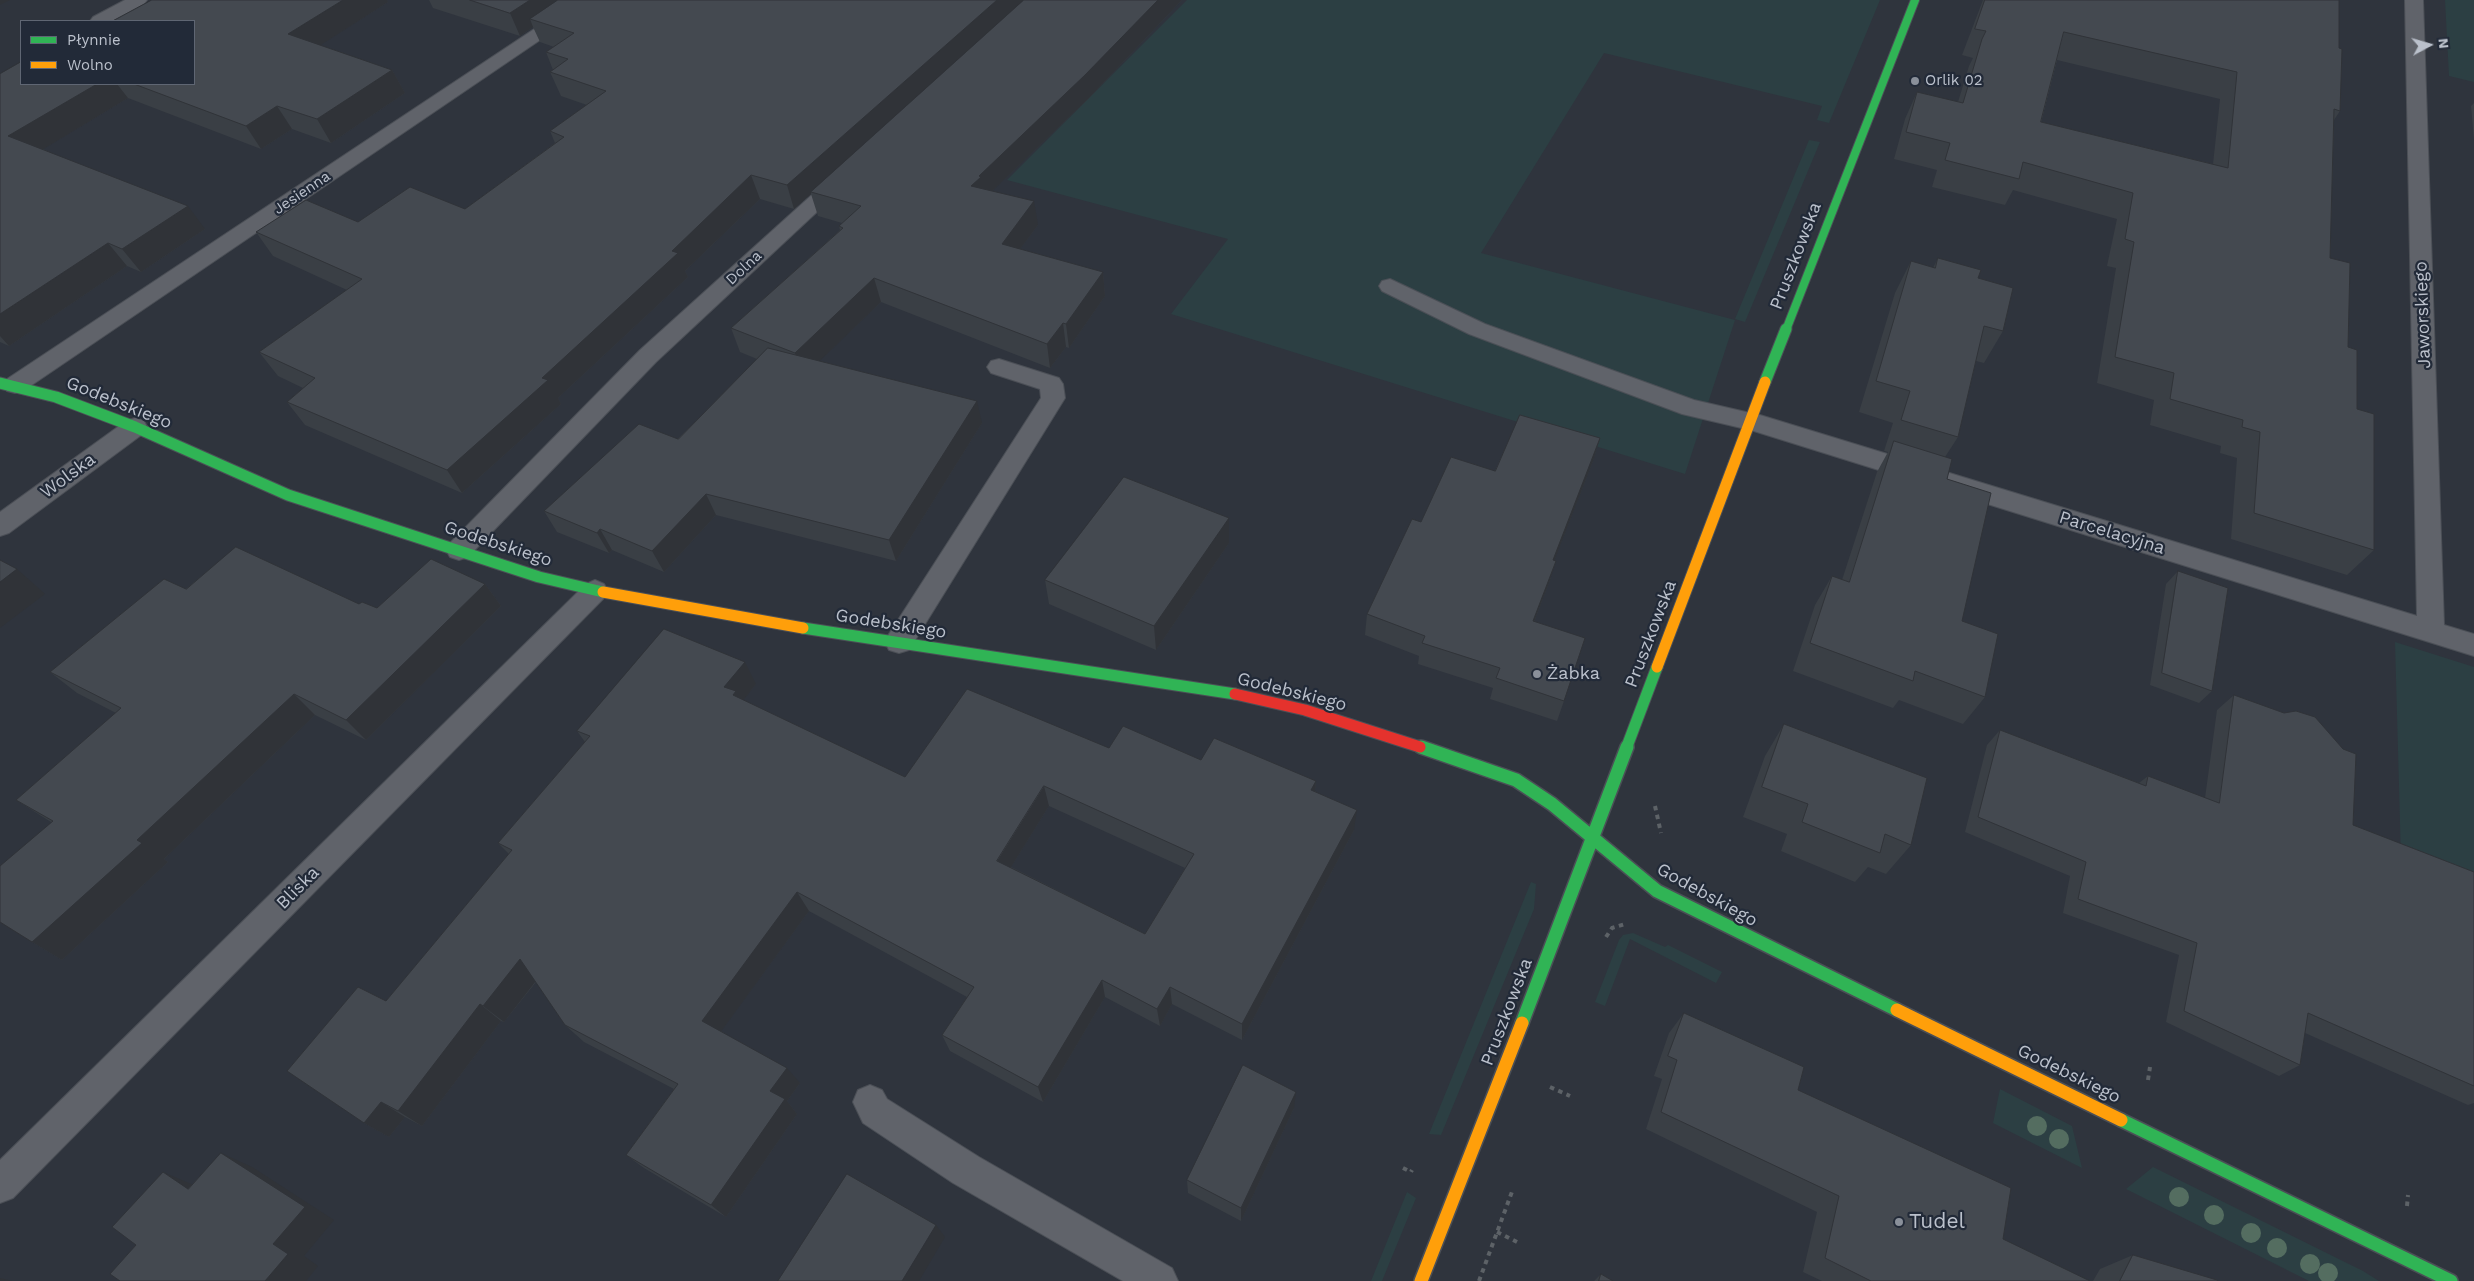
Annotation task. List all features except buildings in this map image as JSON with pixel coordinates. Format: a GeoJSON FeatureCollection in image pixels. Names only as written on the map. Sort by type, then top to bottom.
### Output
{"type":"FeatureCollection","features":[{"type":"Feature","properties":{"kind":"street"},"geometry":{"type":"LineString","coordinates":[[100,20],[138,0]]}},
{"type":"Feature","properties":{"kind":"street","name":"Jesienna"},"geometry":{"type":"LineString","coordinates":[[7,384],[590,0]]}},
{"type":"Feature","properties":{"kind":"street","name":"Pruszkowska"},"geometry":{"type":"LineString","coordinates":[[1421,1281],[1750,421],[1916,0]]}},
{"type":"Feature","properties":{"kind":"street","name":"Jaworskiego"},"geometry":{"type":"LineString","coordinates":[[2414,0],[2431,631]]}},
{"type":"Feature","properties":{"kind":"street","name":"Dolna"},"geometry":{"type":"LineString","coordinates":[[460,550],[648,356],[856,166]]}},
{"type":"Feature","properties":{"kind":"street","name":"Parcelacyjna"},"geometry":{"type":"LineString","coordinates":[[1390,286],[1477,329],[1690,408],[1750,421],[2474,645]]}},
{"type":"Feature","properties":{"kind":"street"},"geometry":{"type":"LineString","coordinates":[[899,642],[1053,398],[1051,384],[999,367]]}},
{"type":"Feature","properties":{"kind":"street","name":"Godebskiego"},"geometry":{"type":"LineString","coordinates":[[7,384],[56,396],[135,427],[288,495],[539,577],[595,591],[899,642],[1267,700],[1366,729],[1508,777],[1552,804],[1657,891],[1700,914],[2451,1281]]}},
{"type":"Feature","properties":{"kind":"street","name":"Wolska"},"geometry":{"type":"LineString","coordinates":[[0,526],[135,427]]}},
{"type":"Feature","properties":{"kind":"street","name":"Bliska"},"geometry":{"type":"LineString","coordinates":[[0,1185],[595,591]]}},
{"type":"Feature","properties":{"kind":"street"},"geometry":{"type":"LineString","coordinates":[[870,1102],[875,1111],[966,1170],[1159,1281]]}},
{"type":"Feature","properties":{"kind":"path"},"geometry":{"type":"LineString","coordinates":[[1655,797],[1655,812],[1662,836]]}},
{"type":"Feature","properties":{"kind":"path"},"geometry":{"type":"LineString","coordinates":[[1604,942],[1612,928],[1628,923]]}},
{"type":"Feature","properties":{"kind":"path"},"geometry":{"type":"LineString","coordinates":[[1547,1096],[1553,1078]]}},
{"type":"Feature","properties":{"kind":"path"},"geometry":{"type":"LineString","coordinates":[[1550,1087],[1570,1096]]}},
{"type":"Feature","properties":{"kind":"path"},"geometry":{"type":"LineString","coordinates":[[1479,1281],[1514,1186]]}},
{"type":"Feature","properties":{"kind":"path"},"geometry":{"type":"LineString","coordinates":[[1497,1232],[1517,1242]]}},
{"type":"Feature","properties":{"kind":"green space"},"geometry":{"type":"Polygon","coordinates":[[[1187,0],[1880,0],[1829,123],[1817,120],[1822,106],[1604,53],[1481,253],[1735,320],[1685,474],[1171,314],[1228,239],[1007,180],[1187,0]]]}},
{"type":"Feature","properties":{"kind":"green space"},"geometry":{"type":"Polygon","coordinates":[[[2445,0],[2474,0],[2474,82],[2449,76],[2445,0]]]}},
{"type":"Feature","properties":{"kind":"green space"},"geometry":{"type":"Polygon","coordinates":[[[1809,140],[1820,142],[1745,322],[1735,319],[1809,140]]]}},
{"type":"Feature","properties":{"kind":"green space"},"geometry":{"type":"Polygon","coordinates":[[[2395,642],[2474,667],[2474,884],[2401,859],[2395,642]]]}},
{"type":"Feature","properties":{"kind":"green space"},"geometry":{"type":"Polygon","coordinates":[[[1531,882],[1536,884],[1534,909],[1441,1135],[1429,1134],[1531,882]]]}},
{"type":"Feature","properties":{"kind":"green space"},"geometry":{"type":"Polygon","coordinates":[[[1633,933],[1665,947],[1668,945],[1722,972],[1716,983],[1630,939],[1605,1006],[1595,1002],[1619,940],[1623,935],[1633,933]]]}},
{"type":"Feature","properties":{"kind":"green space"},"geometry":{"type":"Polygon","coordinates":[[[2000,1089],[2072,1126],[2082,1168],[1993,1123],[2000,1089]]]}},
{"type":"Feature","properties":{"kind":"green space"},"geometry":{"type":"Polygon","coordinates":[[[2153,1167],[2363,1271],[2379,1281],[2309,1281],[2126,1189],[2153,1167]]]}},
{"type":"Feature","properties":{"kind":"green space"},"geometry":{"type":"Polygon","coordinates":[[[1407,1192],[1416,1198],[1382,1281],[1371,1281],[1407,1192]]]}},
{"type":"Feature","properties":{"kind":"traffic: fast"},"geometry":{"type":"LineString","coordinates":[[1765,382],[1915,0]]}},
{"type":"Feature","properties":{"kind":"traffic: fast"},"geometry":{"type":"LineString","coordinates":[[0,383],[56,397],[135,427],[288,495],[539,577],[603,592]]}},
{"type":"Feature","properties":{"kind":"traffic: fast"},"geometry":{"type":"LineString","coordinates":[[803,628],[1235,694]]}},
{"type":"Feature","properties":{"kind":"traffic: fast"},"geometry":{"type":"LineString","coordinates":[[1522,1023],[1657,667]]}},
{"type":"Feature","properties":{"kind":"traffic: fast"},"geometry":{"type":"LineString","coordinates":[[1420,747],[1516,780],[1552,804],[1657,891],[1897,1010]]}},
{"type":"Feature","properties":{"kind":"traffic: fast"},"geometry":{"type":"LineString","coordinates":[[2121,1120],[2451,1281]]}},
{"type":"Feature","properties":{"kind":"traffic: slow"},"geometry":{"type":"LineString","coordinates":[[1657,667],[1765,382]]}},
{"type":"Feature","properties":{"kind":"traffic: slow"},"geometry":{"type":"LineString","coordinates":[[603,592],[803,628]]}},
{"type":"Feature","properties":{"kind":"traffic: slow"},"geometry":{"type":"LineString","coordinates":[[1897,1010],[2121,1120]]}},
{"type":"Feature","properties":{"kind":"traffic: slow"},"geometry":{"type":"LineString","coordinates":[[1421,1281],[1522,1023]]}},
{"type":"Feature","properties":{"kind":"traffic: jam"},"geometry":{"type":"LineString","coordinates":[[1235,694],[1305,710],[1420,747]]}},
{"type":"Feature","properties":{"kind":"place","name":"Orlik 02"},"geometry":{"type":"Point","coordinates":[1915,81]}},
{"type":"Feature","properties":{"kind":"place","name":"Żabka"},"geometry":{"type":"Point","coordinates":[1537,674]}},
{"type":"Feature","properties":{"kind":"place","name":"Tudel"},"geometry":{"type":"Point","coordinates":[1899,1222]}}]}
